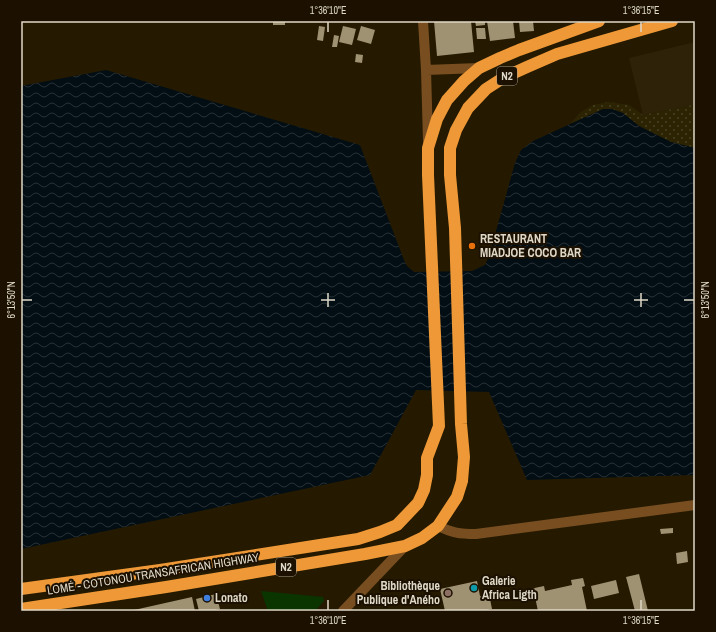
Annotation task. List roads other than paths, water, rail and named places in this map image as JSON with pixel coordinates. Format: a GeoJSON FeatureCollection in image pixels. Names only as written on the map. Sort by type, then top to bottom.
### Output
{"type":"FeatureCollection","features":[{"type":"Feature","properties":{"kind":"highway","name":"N2"},"geometry":{"type":"LineString","coordinates":[[428,148],[437,119],[447,100],[479,68],[519,50],[599,21]]}},
{"type":"Feature","properties":{"kind":"highway","name":"LOMÉ - COTONOU TRANSAFRICAN HIGHWAY"},"geometry":{"type":"LineString","coordinates":[[21,609],[366,554],[405,546],[422,538],[438,526],[457,497],[462,481],[464,457],[461,424],[454,228],[450,175],[450,148],[456,130],[468,108],[486,89],[503,78],[557,54],[672,21]]}},
{"type":"Feature","properties":{"kind":"highway","name":"LOMÉ - COTONOU TRANSAFRICAN HIGHWAY"},"geometry":{"type":"LineString","coordinates":[[21,589],[160,570],[358,539],[398,525],[418,503],[424,490],[428,458],[439,426],[428,148]]}},
{"type":"Feature","properties":{"kind":"street"},"geometry":{"type":"LineString","coordinates":[[423,21],[428,148]]}},
{"type":"Feature","properties":{"kind":"street"},"geometry":{"type":"LineString","coordinates":[[426,70],[479,68]]}},
{"type":"Feature","properties":{"kind":"street"},"geometry":{"type":"LineString","coordinates":[[438,526],[451,532],[476,534],[695,505]]}},
{"type":"Feature","properties":{"kind":"street"},"geometry":{"type":"LineString","coordinates":[[343,611],[405,546]]}},
{"type":"Feature","properties":{"kind":"water"},"geometry":{"type":"Polygon","coordinates":[[[106,70],[360,145],[404,260],[407,266],[414,272],[472,271],[485,265],[489,256],[515,163],[521,150],[533,141],[603,109],[612,109],[623,113],[639,126],[671,142],[695,148],[695,475],[527,480],[489,392],[416,390],[370,475],[21,549],[21,86],[106,70]]]}},
{"type":"Feature","properties":{"kind":"place","name":"RESTAURANT MIADJOE COCO BAR"},"geometry":{"type":"Point","coordinates":[472,246]}},
{"type":"Feature","properties":{"kind":"place","name":"Galerie Africa Ligth"},"geometry":{"type":"Point","coordinates":[474,588]}},
{"type":"Feature","properties":{"kind":"place","name":"Bibliothèque Publique d'Aného"},"geometry":{"type":"Point","coordinates":[448,593]}},
{"type":"Feature","properties":{"kind":"place","name":"Lonato"},"geometry":{"type":"Point","coordinates":[207,598]}}]}
